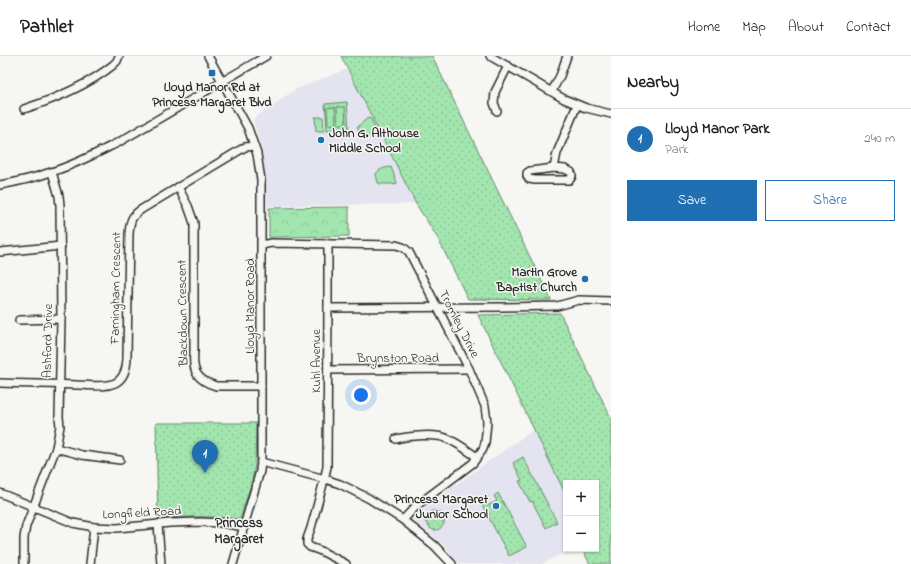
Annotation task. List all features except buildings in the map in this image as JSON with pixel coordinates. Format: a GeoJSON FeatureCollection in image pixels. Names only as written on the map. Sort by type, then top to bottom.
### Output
{"type":"FeatureCollection","features":[{"type":"Feature","properties":{"kind":"street"},"geometry":{"type":"LineString","coordinates":[[24,109],[53,99],[84,84],[108,69],[117,61],[119,56]]}},
{"type":"Feature","properties":{"kind":"street","name":"Lloyd Manor Road"},"geometry":{"type":"LineString","coordinates":[[208,56],[245,121],[254,146],[260,169],[261,180],[261,462],[260,471],[233,564]]}},
{"type":"Feature","properties":{"kind":"street"},"geometry":{"type":"LineString","coordinates":[[0,185],[52,172],[84,159],[119,142],[266,56]]}},
{"type":"Feature","properties":{"kind":"street"},"geometry":{"type":"LineString","coordinates":[[490,56],[577,104],[599,112],[611,114]]}},
{"type":"Feature","properties":{"kind":"street"},"geometry":{"type":"LineString","coordinates":[[552,91],[560,76],[567,56]]}},
{"type":"Feature","properties":{"kind":"street"},"geometry":{"type":"LineString","coordinates":[[497,112],[494,103],[495,92],[508,66]]}},
{"type":"Feature","properties":{"kind":"street"},"geometry":{"type":"LineString","coordinates":[[554,168],[557,154],[577,104]]}},
{"type":"Feature","properties":{"kind":"street","name":"Farningham Crescent"},"geometry":{"type":"LineString","coordinates":[[0,383],[98,386],[115,383],[121,378],[125,372],[127,364],[129,234],[131,219],[137,212],[245,147],[254,146]]}},
{"type":"Feature","properties":{"kind":"street"},"geometry":{"type":"LineString","coordinates":[[554,168],[565,169],[571,172],[571,178],[569,180],[535,180],[529,179],[527,176],[527,173],[530,171],[554,168]]}},
{"type":"Feature","properties":{"kind":"street","name":"Ashford Drive"},"geometry":{"type":"LineString","coordinates":[[24,564],[26,526],[56,448],[60,426],[60,205],[52,172]]}},
{"type":"Feature","properties":{"kind":"street","name":"Blackdown Crescent"},"geometry":{"type":"LineString","coordinates":[[178,187],[188,206],[194,223],[193,359],[195,372],[199,378],[216,386],[261,386]]}},
{"type":"Feature","properties":{"kind":"street","name":"Tromley Drive"},"geometry":{"type":"LineString","coordinates":[[262,245],[271,243],[396,245],[403,247],[409,252],[438,308],[483,402],[487,416],[485,443],[483,449],[473,463],[416,506],[403,520]]}},
{"type":"Feature","properties":{"kind":"street","name":"Kuhl Avenue"},"geometry":{"type":"LineString","coordinates":[[328,244],[327,467],[325,479],[306,541],[310,547],[346,564]]}},
{"type":"Feature","properties":{"kind":"street"},"geometry":{"type":"LineString","coordinates":[[0,252],[61,246]]}},
{"type":"Feature","properties":{"kind":"street"},"geometry":{"type":"LineString","coordinates":[[328,308],[557,306],[579,300],[611,301]]}},
{"type":"Feature","properties":{"kind":"street"},"geometry":{"type":"LineString","coordinates":[[19,320],[61,319]]}},
{"type":"Feature","properties":{"kind":"street","name":"Brynston Road"},"geometry":{"type":"LineString","coordinates":[[328,370],[468,369]]}},
{"type":"Feature","properties":{"kind":"street"},"geometry":{"type":"LineString","coordinates":[[396,439],[403,437],[428,436],[447,438],[477,457]]}},
{"type":"Feature","properties":{"kind":"street"},"geometry":{"type":"LineString","coordinates":[[56,448],[120,460]]}},
{"type":"Feature","properties":{"kind":"street"},"geometry":{"type":"LineString","coordinates":[[261,462],[340,484],[368,498],[403,520],[435,546],[452,564]]}},
{"type":"Feature","properties":{"kind":"street","name":"Longfield Road"},"geometry":{"type":"LineString","coordinates":[[0,493],[73,523],[94,527],[117,528],[200,522],[222,523],[244,527]]}},
{"type":"Feature","properties":{"kind":"street"},"geometry":{"type":"LineString","coordinates":[[158,524],[161,564]]}},
{"type":"Feature","properties":{"kind":"street"},"geometry":{"type":"LineString","coordinates":[[90,564],[94,527]]}},
{"type":"Feature","properties":{"kind":"shaded area","name":"John G. Althouse Middle School"},"geometry":{"type":"Polygon","coordinates":[[[347,69],[416,204],[267,206],[263,155],[253,119],[296,89],[347,69]]]}},
{"type":"Feature","properties":{"kind":"shaded area","name":"Princess Margaret Junior School"},"geometry":{"type":"Polygon","coordinates":[[[534,429],[563,489],[563,552],[565,552],[542,564],[459,564],[444,546],[410,517],[534,429]]]}},
{"type":"Feature","properties":{"kind":"green space"},"geometry":{"type":"Polygon","coordinates":[[[341,56],[432,56],[551,300],[468,299],[437,237],[416,204],[341,56]]]}},
{"type":"Feature","properties":{"kind":"green space"},"geometry":{"type":"Polygon","coordinates":[[[347,102],[349,128],[327,130],[325,104],[347,102]]]}},
{"type":"Feature","properties":{"kind":"green space"},"geometry":{"type":"Polygon","coordinates":[[[335,107],[336,124],[328,125],[327,108],[335,107]]]}},
{"type":"Feature","properties":{"kind":"green space"},"geometry":{"type":"Polygon","coordinates":[[[337,107],[345,107],[346,124],[338,124],[337,107]]]}},
{"type":"Feature","properties":{"kind":"green space"},"geometry":{"type":"Polygon","coordinates":[[[315,117],[323,117],[324,131],[316,131],[315,117]]]}},
{"type":"Feature","properties":{"kind":"green space"},"geometry":{"type":"Polygon","coordinates":[[[368,118],[371,119],[377,132],[364,137],[359,134],[358,126],[368,118]]]}},
{"type":"Feature","properties":{"kind":"green space"},"geometry":{"type":"Polygon","coordinates":[[[391,167],[397,183],[396,185],[378,183],[376,174],[383,169],[391,167]]]}},
{"type":"Feature","properties":{"kind":"green space"},"geometry":{"type":"Polygon","coordinates":[[[349,207],[349,236],[269,237],[269,208],[349,207]]]}},
{"type":"Feature","properties":{"kind":"green space"},"geometry":{"type":"Polygon","coordinates":[[[560,313],[611,418],[611,564],[590,564],[584,552],[599,552],[599,480],[563,480],[563,489],[478,315],[560,313]]]}},
{"type":"Feature","properties":{"kind":"green space"},"geometry":{"type":"Polygon","coordinates":[[[156,423],[256,423],[255,465],[252,481],[240,519],[220,517],[179,517],[158,519],[156,423]]]}},
{"type":"Feature","properties":{"kind":"green space"},"geometry":{"type":"Polygon","coordinates":[[[523,457],[557,522],[546,528],[532,501],[530,502],[519,481],[522,480],[513,463],[523,457]]]}},
{"type":"Feature","properties":{"kind":"green space"},"geometry":{"type":"Polygon","coordinates":[[[498,493],[527,547],[509,556],[481,503],[484,501],[487,506],[497,501],[494,496],[498,493]]]}},
{"type":"Feature","properties":{"kind":"green space"},"geometry":{"type":"Polygon","coordinates":[[[434,510],[444,516],[445,520],[444,524],[438,530],[430,528],[424,520],[425,517],[434,510]]]}},
{"type":"Feature","properties":{"kind":"place","name":"Lloyd Manor Rd at Princess Margaret Blvd"},"geometry":{"type":"Point","coordinates":[212,73]}},
{"type":"Feature","properties":{"kind":"place","name":"John G. Althouse Middle School"},"geometry":{"type":"Point","coordinates":[321,140]}},
{"type":"Feature","properties":{"kind":"place","name":"Martin Grove Baptist Church"},"geometry":{"type":"Point","coordinates":[585,279]}},
{"type":"Feature","properties":{"kind":"place","name":"Lloyd Manor Park"},"geometry":{"type":"Point","coordinates":[205,473]}},
{"type":"Feature","properties":{"kind":"place","name":"Princess Margaret Junior School"},"geometry":{"type":"Point","coordinates":[496,506]}},
{"type":"Feature","properties":{"kind":"district","name":"Princess Margaret"},"geometry":{"type":"Point","coordinates":[239,532]}}]}
